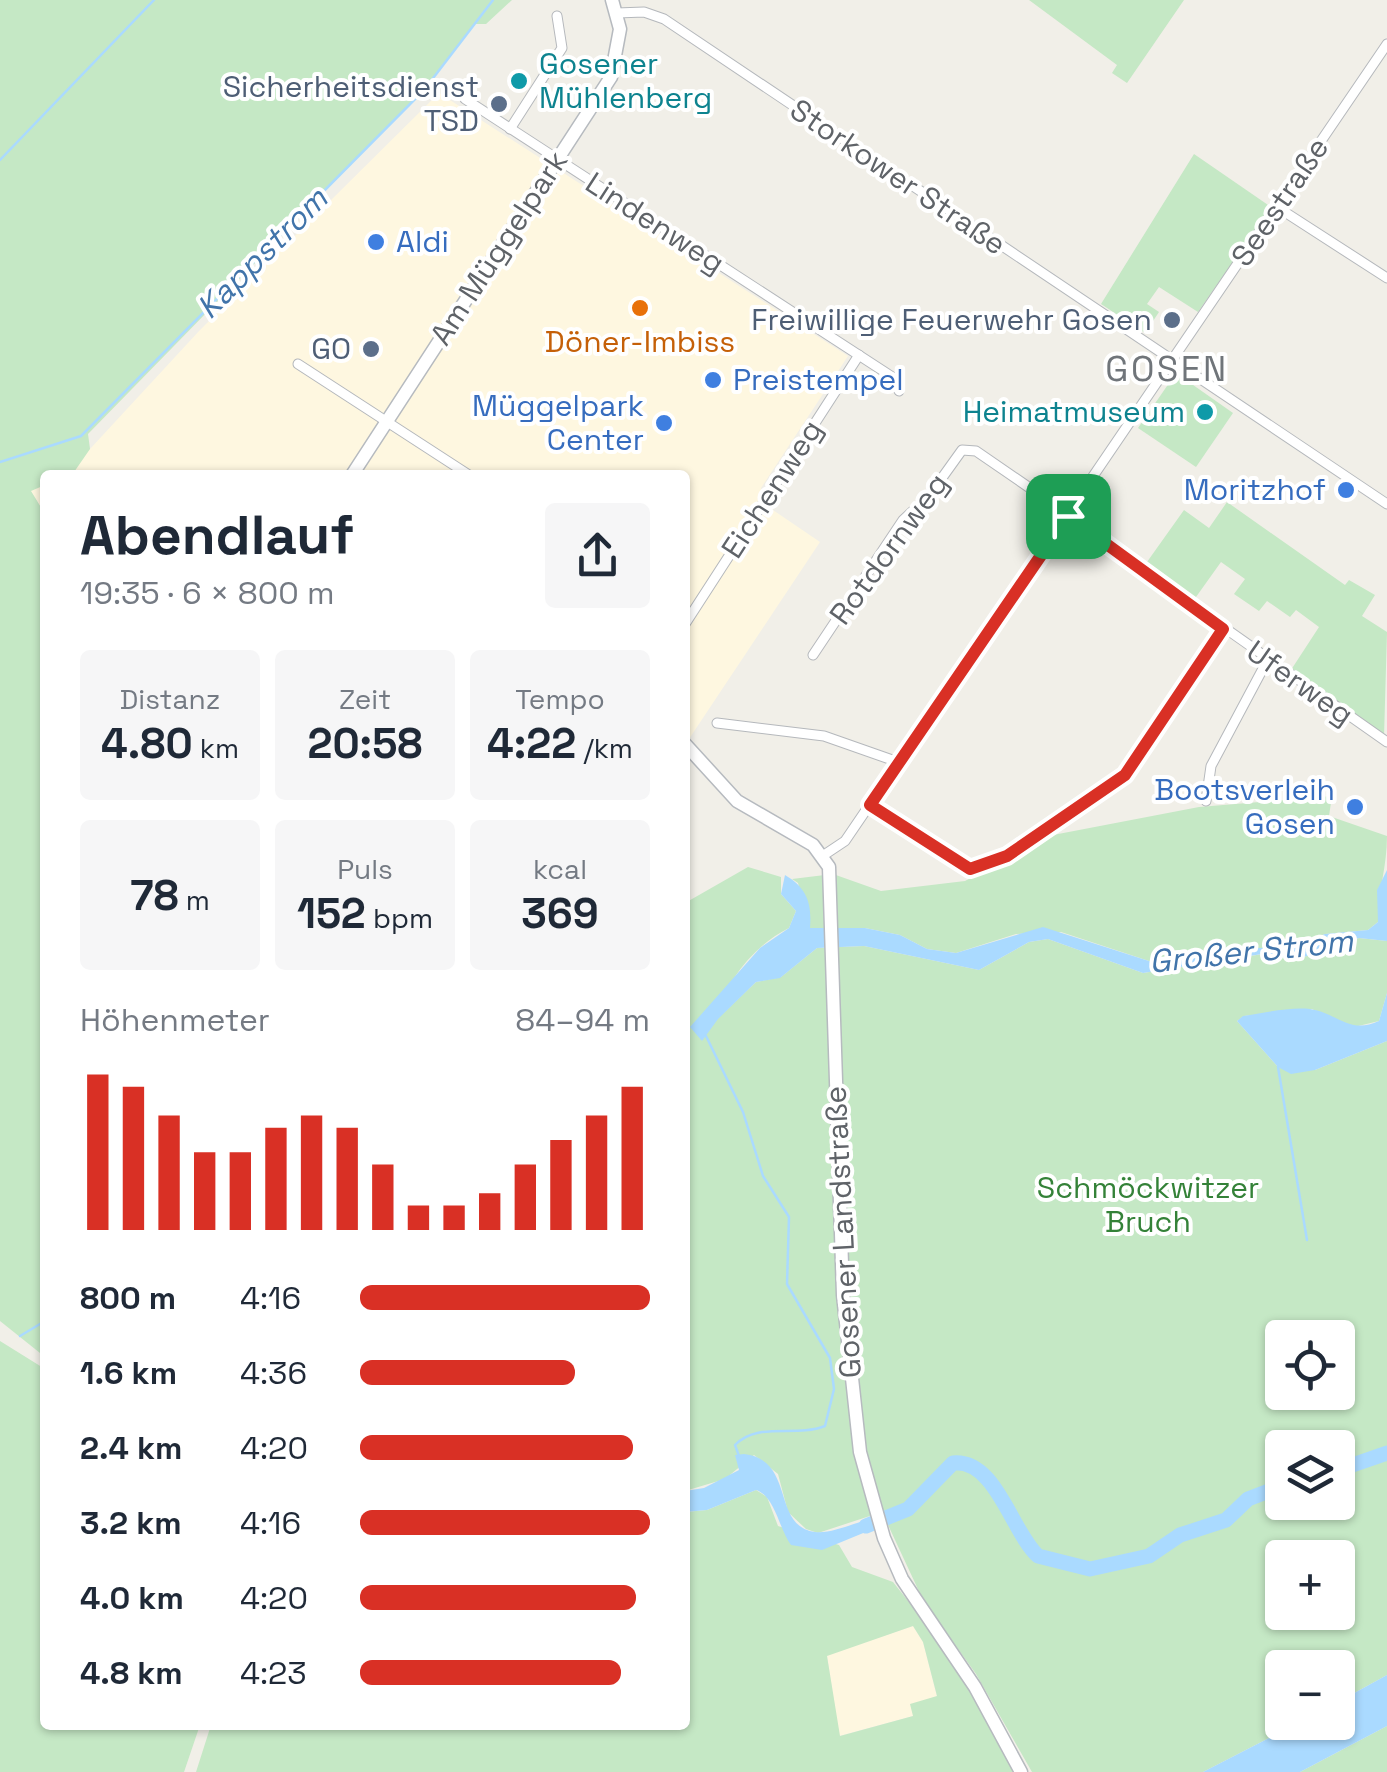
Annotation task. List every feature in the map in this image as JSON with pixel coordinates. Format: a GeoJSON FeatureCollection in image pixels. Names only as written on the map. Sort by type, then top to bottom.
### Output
{"type":"FeatureCollection","features":[{"type":"Feature","properties":{"kind":"main road","name":"Am Müggelpark"},"geometry":{"type":"LineString","coordinates":[[355,470],[612,77],[619,46],[614,6]]}},
{"type":"Feature","properties":{"kind":"main road"},"geometry":{"type":"LineString","coordinates":[[690,749],[737,801],[824,856]]}},
{"type":"Feature","properties":{"kind":"main road","name":"Gosener Landstraße"},"geometry":{"type":"LineString","coordinates":[[824,856],[831,880],[829,956],[843,1296],[854,1414],[874,1506],[902,1579],[975,1687],[1021,1772]]}},
{"type":"Feature","properties":{"kind":"street","name":"Storkower Straße"},"geometry":{"type":"LineString","coordinates":[[614,6],[664,18],[1387,504]]}},
{"type":"Feature","properties":{"kind":"street"},"geometry":{"type":"LineString","coordinates":[[510,129],[562,48],[557,16]]}},
{"type":"Feature","properties":{"kind":"street","name":"Seestraße"},"geometry":{"type":"LineString","coordinates":[[824,856],[845,840],[870,805],[1387,44]]}},
{"type":"Feature","properties":{"kind":"street","name":"Lindenweg"},"geometry":{"type":"LineString","coordinates":[[465,99],[894,378],[899,391]]}},
{"type":"Feature","properties":{"kind":"street"},"geometry":{"type":"LineString","coordinates":[[1277,207],[1387,278]]}},
{"type":"Feature","properties":{"kind":"street","name":"Eichenweg"},"geometry":{"type":"LineString","coordinates":[[690,612],[859,355]]}},
{"type":"Feature","properties":{"kind":"street"},"geometry":{"type":"LineString","coordinates":[[298,364],[461,470]]}},
{"type":"Feature","properties":{"kind":"street","name":"Rotdornweg"},"geometry":{"type":"LineString","coordinates":[[813,656],[904,520],[929,496],[962,450],[976,451],[1068,516]]}},
{"type":"Feature","properties":{"kind":"street","name":"Uferweg"},"geometry":{"type":"LineString","coordinates":[[1068,516],[1267,661],[1387,742]]}},
{"type":"Feature","properties":{"kind":"street"},"geometry":{"type":"LineString","coordinates":[[870,805],[970,869],[1007,856],[1125,775],[1223,629]]}},
{"type":"Feature","properties":{"kind":"street"},"geometry":{"type":"LineString","coordinates":[[1206,801],[1211,766],[1267,661]]}},
{"type":"Feature","properties":{"kind":"street"},"geometry":{"type":"LineString","coordinates":[[717,723],[824,736],[898,762]]}},
{"type":"Feature","properties":{"kind":"shaded area"},"geometry":{"type":"Polygon","coordinates":[[[439,93],[848,356],[761,488],[770,508],[820,542],[690,737],[690,470],[45,470],[90,449],[200,330],[439,93]]]}},
{"type":"Feature","properties":{"kind":"shaded area"},"geometry":{"type":"Polygon","coordinates":[[[40,472],[40,506],[24,480],[40,472]]]}},
{"type":"Feature","properties":{"kind":"shaded area"},"geometry":{"type":"Polygon","coordinates":[[[913,1626],[923,1642],[937,1697],[913,1716],[839,1736],[827,1655],[913,1626]]]}},
{"type":"Feature","properties":{"kind":"green space"},"geometry":{"type":"Polygon","coordinates":[[[0,0],[512,0],[486,24],[474,24],[424,90],[88,434],[90,449],[75,470],[40,470],[40,487],[31,491],[40,506],[40,1353],[0,1321],[0,0]]]}},
{"type":"Feature","properties":{"kind":"green space"},"geometry":{"type":"Polygon","coordinates":[[[1029,0],[1184,0],[1127,83],[1112,73],[1117,65],[1029,0]]]}},
{"type":"Feature","properties":{"kind":"green space"},"geometry":{"type":"Polygon","coordinates":[[[1194,154],[1271,207],[1198,312],[1159,287],[1147,304],[1159,312],[1145,333],[1101,304],[1194,154]]]}},
{"type":"Feature","properties":{"kind":"green space"},"geometry":{"type":"Polygon","coordinates":[[[1176,373],[1233,413],[1196,467],[1138,428],[1176,373]]]}},
{"type":"Feature","properties":{"kind":"green space"},"geometry":{"type":"Polygon","coordinates":[[[1227,502],[1345,585],[1349,580],[1375,595],[1362,616],[1387,632],[1384,737],[1289,673],[1319,627],[1296,610],[1290,617],[1267,601],[1259,611],[1234,594],[1245,579],[1221,562],[1191,604],[1142,569],[1184,510],[1209,528],[1227,502]]]}},
{"type":"Feature","properties":{"kind":"green space"},"geometry":{"type":"Polygon","coordinates":[[[1332,796],[1329,816],[1387,836],[1378,922],[1368,930],[1325,934],[1287,948],[1229,948],[1152,962],[1061,932],[1016,934],[956,953],[927,949],[900,935],[865,928],[810,928],[798,883],[792,879],[833,874],[881,891],[965,881],[1053,835],[1199,807],[1332,796]]]}},
{"type":"Feature","properties":{"kind":"green space","name":"Schmöckwitzer Bruch"},"geometry":{"type":"Polygon","coordinates":[[[748,867],[781,877],[781,894],[796,911],[789,928],[759,949],[735,976],[702,1040],[717,1019],[756,982],[781,977],[817,948],[864,946],[979,970],[1029,942],[1048,939],[1143,973],[1263,954],[1298,959],[1359,938],[1387,941],[1387,993],[1379,1021],[1350,1028],[1312,1009],[1244,1016],[1237,1021],[1278,1067],[1315,1070],[1387,1041],[1387,1675],[1355,1693],[1355,1650],[1265,1650],[1265,1740],[1203,1772],[1032,1772],[976,1674],[923,1600],[882,1512],[818,1533],[806,1529],[788,1512],[778,1474],[754,1455],[725,1479],[690,1490],[690,900],[748,867]]]}},
{"type":"Feature","properties":{"kind":"green space"},"geometry":{"type":"Polygon","coordinates":[[[0,1341],[40,1366],[40,1730],[198,1730],[184,1772],[0,1772],[0,1341]]]}},
{"type":"Feature","properties":{"kind":"green space"},"geometry":{"type":"Polygon","coordinates":[[[756,1490],[767,1497],[778,1526],[839,1545],[852,1567],[893,1582],[975,1698],[1013,1772],[196,1772],[209,1730],[690,1730],[690,1512],[707,1510],[756,1490]],[[913,1626],[827,1656],[840,1736],[913,1716],[910,1704],[937,1696],[923,1642],[913,1626]]]}},
{"type":"Feature","properties":{"kind":"green space"},"geometry":{"type":"Polygon","coordinates":[[[1387,1726],[1387,1772],[1300,1772],[1387,1726]]]}},
{"type":"Feature","properties":{"kind":"water"},"geometry":{"type":"Polygon","coordinates":[[[1387,870],[1387,941],[1359,938],[1298,959],[1262,954],[1143,973],[1048,939],[1029,942],[979,970],[864,946],[817,948],[780,978],[756,982],[718,1019],[702,1041],[690,1027],[760,948],[789,928],[796,911],[781,894],[785,875],[806,897],[810,928],[865,928],[900,935],[927,949],[956,953],[1043,927],[1152,962],[1229,948],[1287,948],[1325,934],[1368,930],[1378,922],[1377,890],[1387,870]]]}},
{"type":"Feature","properties":{"kind":"water"},"geometry":{"type":"Polygon","coordinates":[[[1387,993],[1387,1041],[1315,1070],[1291,1074],[1278,1067],[1237,1021],[1243,1016],[1310,1009],[1351,1024],[1369,1025],[1379,1021],[1387,993]]]}},
{"type":"Feature","properties":{"kind":"water"},"geometry":{"type":"Polygon","coordinates":[[[735,1455],[760,1459],[771,1468],[793,1518],[801,1527],[828,1531],[870,1519],[873,1529],[822,1550],[791,1545],[768,1499],[756,1490],[707,1510],[690,1512],[690,1490],[704,1488],[739,1470],[735,1455]]]}},
{"type":"Feature","properties":{"kind":"water"},"geometry":{"type":"Polygon","coordinates":[[[1387,1675],[1387,1726],[1300,1772],[1203,1772],[1265,1740],[1355,1740],[1355,1693],[1387,1675]]]}},
{"type":"Feature","properties":{"kind":"waterway"},"geometry":{"type":"LineString","coordinates":[[0,160],[154,0]]}},
{"type":"Feature","properties":{"kind":"waterway","name":"Kappstrom"},"geometry":{"type":"LineString","coordinates":[[0,462],[81,436],[424,90],[493,0]]}},
{"type":"Feature","properties":{"kind":"waterway"},"geometry":{"type":"LineString","coordinates":[[706,1036],[743,1112],[763,1176],[789,1217],[787,1284],[830,1358],[834,1389],[825,1426],[755,1434],[735,1445],[739,1456]]}},
{"type":"Feature","properties":{"kind":"waterway"},"geometry":{"type":"LineString","coordinates":[[1278,1067],[1307,1240]]}},
{"type":"Feature","properties":{"kind":"waterway","name":"Großer Strom"},"geometry":{"type":"LineString","coordinates":[[20,1336],[40,1324]]}},
{"type":"Feature","properties":{"kind":"waterway"},"geometry":{"type":"LineString","coordinates":[[1355,1464],[1387,1453]]}},
{"type":"Feature","properties":{"kind":"waterway"},"geometry":{"type":"LineString","coordinates":[[866,1526],[908,1509],[953,1463],[968,1465],[992,1484],[1038,1556],[1090,1569],[1149,1556],[1180,1535],[1226,1520],[1248,1499],[1265,1492]]}},
{"type":"Feature","properties":{"kind":"place","name":"Gosener Mühlenberg"},"geometry":{"type":"Point","coordinates":[519,81]}},
{"type":"Feature","properties":{"kind":"place","name":"Sicherheitsdienst TSD"},"geometry":{"type":"Point","coordinates":[499,104]}},
{"type":"Feature","properties":{"kind":"place","name":"Aldi"},"geometry":{"type":"Point","coordinates":[376,242]}},
{"type":"Feature","properties":{"kind":"place","name":"Döner-Imbiss"},"geometry":{"type":"Point","coordinates":[640,308]}},
{"type":"Feature","properties":{"kind":"place","name":"Freiwillige Feuerwehr Gosen"},"geometry":{"type":"Point","coordinates":[1172,320]}},
{"type":"Feature","properties":{"kind":"place","name":"GO"},"geometry":{"type":"Point","coordinates":[371,349]}},
{"type":"Feature","properties":{"kind":"place","name":"Preistempel"},"geometry":{"type":"Point","coordinates":[713,380]}},
{"type":"Feature","properties":{"kind":"place","name":"Heimatmuseum"},"geometry":{"type":"Point","coordinates":[1205,412]}},
{"type":"Feature","properties":{"kind":"place","name":"Müggelpark Center"},"geometry":{"type":"Point","coordinates":[664,423]}},
{"type":"Feature","properties":{"kind":"place","name":"Moritzhof"},"geometry":{"type":"Point","coordinates":[1346,490]}},
{"type":"Feature","properties":{"kind":"place","name":"Bootsverleih Gosen"},"geometry":{"type":"Point","coordinates":[1355,807]}},
{"type":"Feature","properties":{"kind":"district","name":"GOSEN"},"geometry":{"type":"Point","coordinates":[1167,369]}},
{"type":"Feature","properties":{"kind":"route"},"geometry":{"type":"LineString","coordinates":[[1068,516],[1223,629],[1125,775],[1007,856],[970,869],[870,805],[1068,516]]}}]}
